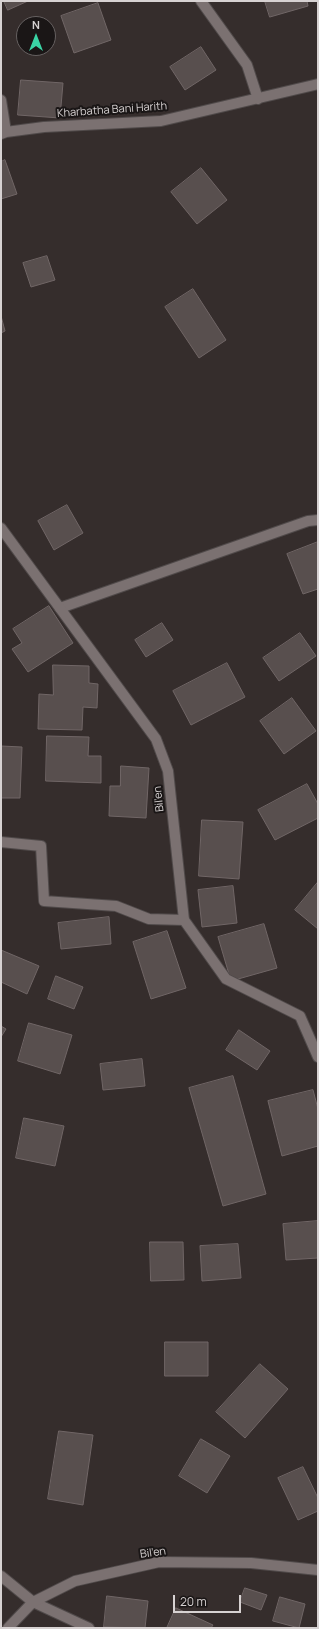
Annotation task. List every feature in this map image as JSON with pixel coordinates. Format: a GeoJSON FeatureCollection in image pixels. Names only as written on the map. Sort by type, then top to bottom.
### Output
{"type":"FeatureCollection","features":[{"type":"Feature","properties":{"kind":"street"},"geometry":{"type":"LineString","coordinates":[[201,1],[247,65],[258,98]]}},
{"type":"Feature","properties":{"kind":"street","name":"Kharbatha Bani Harith"},"geometry":{"type":"LineString","coordinates":[[3,133],[44,127],[161,121],[318,84]]}},
{"type":"Feature","properties":{"kind":"street"},"geometry":{"type":"LineString","coordinates":[[1,100],[3,133]]}},
{"type":"Feature","properties":{"kind":"street"},"geometry":{"type":"LineString","coordinates":[[60,608],[308,521],[318,520]]}},
{"type":"Feature","properties":{"kind":"street","name":"Bil'en"},"geometry":{"type":"LineString","coordinates":[[1,528],[156,739],[168,770],[184,920],[226,979],[300,1016],[318,1057]]}},
{"type":"Feature","properties":{"kind":"street"},"geometry":{"type":"LineString","coordinates":[[1,842],[41,846],[44,901],[116,906],[149,918],[184,920]]}},
{"type":"Feature","properties":{"kind":"street","name":"Bil'en"},"geometry":{"type":"LineString","coordinates":[[8,1628],[33,1602],[75,1581],[159,1562],[251,1563],[318,1570]]}},
{"type":"Feature","properties":{"kind":"street"},"geometry":{"type":"LineString","coordinates":[[1,1576],[33,1602],[89,1628]]}},
{"type":"Feature","properties":{"kind":"building"},"geometry":{"type":"Polygon","coordinates":[[[4,1],[28,1],[8,10],[4,1]]]}},
{"type":"Feature","properties":{"kind":"building"},"geometry":{"type":"Polygon","coordinates":[[[265,1],[307,1],[308,6],[270,17],[265,1]]]}},
{"type":"Feature","properties":{"kind":"building"},"geometry":{"type":"Polygon","coordinates":[[[98,3],[111,40],[74,53],[61,16],[98,3]]]}},
{"type":"Feature","properties":{"kind":"building"},"geometry":{"type":"Polygon","coordinates":[[[201,47],[216,70],[185,90],[170,67],[201,47]]]}},
{"type":"Feature","properties":{"kind":"building"},"geometry":{"type":"Polygon","coordinates":[[[21,80],[63,83],[60,118],[18,115],[21,80]]]}},
{"type":"Feature","properties":{"kind":"building"},"geometry":{"type":"Polygon","coordinates":[[[5,160],[17,194],[1,199],[1,162],[5,160]]]}},
{"type":"Feature","properties":{"kind":"building"},"geometry":{"type":"Polygon","coordinates":[[[201,168],[227,200],[197,224],[171,192],[201,168]]]}},
{"type":"Feature","properties":{"kind":"building"},"geometry":{"type":"Polygon","coordinates":[[[47,256],[55,280],[31,287],[23,263],[47,256]]]}},
{"type":"Feature","properties":{"kind":"building"},"geometry":{"type":"Polygon","coordinates":[[[193,289],[226,340],[199,358],[165,307],[193,289]]]}},
{"type":"Feature","properties":{"kind":"building"},"geometry":{"type":"Polygon","coordinates":[[[1,316],[5,331],[1,333],[1,316]]]}},
{"type":"Feature","properties":{"kind":"building"},"geometry":{"type":"Polygon","coordinates":[[[67,505],[83,533],[54,550],[38,521],[67,505]]]}},
{"type":"Feature","properties":{"kind":"building"},"geometry":{"type":"Polygon","coordinates":[[[318,542],[318,589],[303,594],[287,554],[318,542]]]}},
{"type":"Feature","properties":{"kind":"building"},"geometry":{"type":"Polygon","coordinates":[[[49,606],[73,643],[28,672],[12,649],[22,643],[13,629],[49,606]]]}},
{"type":"Feature","properties":{"kind":"building"},"geometry":{"type":"Polygon","coordinates":[[[162,623],[173,640],[146,657],[135,640],[162,623]]]}},
{"type":"Feature","properties":{"kind":"building"},"geometry":{"type":"Polygon","coordinates":[[[300,633],[316,656],[279,681],[263,658],[300,633]]]}},
{"type":"Feature","properties":{"kind":"building"},"geometry":{"type":"Polygon","coordinates":[[[227,663],[245,697],[191,725],[173,691],[227,663]]]}},
{"type":"Feature","properties":{"kind":"building"},"geometry":{"type":"Polygon","coordinates":[[[53,665],[89,666],[89,683],[98,684],[97,708],[83,707],[82,730],[38,729],[39,694],[53,695],[53,665]]]}},
{"type":"Feature","properties":{"kind":"building"},"geometry":{"type":"Polygon","coordinates":[[[292,698],[316,731],[284,754],[260,721],[292,698]]]}},
{"type":"Feature","properties":{"kind":"building"},"geometry":{"type":"Polygon","coordinates":[[[47,736],[89,737],[88,756],[101,756],[101,783],[46,781],[47,736]]]}},
{"type":"Feature","properties":{"kind":"building"},"geometry":{"type":"Polygon","coordinates":[[[1,746],[22,747],[20,798],[1,798],[1,746]]]}},
{"type":"Feature","properties":{"kind":"building"},"geometry":{"type":"Polygon","coordinates":[[[121,766],[149,768],[146,818],[109,816],[110,786],[120,786],[121,766]]]}},
{"type":"Feature","properties":{"kind":"building"},"geometry":{"type":"Polygon","coordinates":[[[307,784],[318,804],[318,818],[275,840],[258,810],[307,784]]]}},
{"type":"Feature","properties":{"kind":"building"},"geometry":{"type":"Polygon","coordinates":[[[202,820],[243,822],[239,879],[199,876],[202,820]]]}},
{"type":"Feature","properties":{"kind":"building"},"geometry":{"type":"Polygon","coordinates":[[[318,882],[318,929],[295,910],[318,882]]]}},
{"type":"Feature","properties":{"kind":"building"},"geometry":{"type":"Polygon","coordinates":[[[233,886],[237,923],[202,927],[198,890],[233,886]]]}},
{"type":"Feature","properties":{"kind":"building"},"geometry":{"type":"Polygon","coordinates":[[[109,917],[111,944],[61,949],[58,923],[109,917]]]}},
{"type":"Feature","properties":{"kind":"building"},"geometry":{"type":"Polygon","coordinates":[[[264,924],[277,968],[231,981],[218,937],[264,924]]]}},
{"type":"Feature","properties":{"kind":"building"},"geometry":{"type":"Polygon","coordinates":[[[167,931],[186,988],[151,999],[133,942],[167,931]]]}},
{"type":"Feature","properties":{"kind":"building"},"geometry":{"type":"Polygon","coordinates":[[[1,950],[39,966],[27,994],[1,982],[1,950]]]}},
{"type":"Feature","properties":{"kind":"building"},"geometry":{"type":"Polygon","coordinates":[[[56,976],[83,987],[74,1009],[48,999],[56,976]]]}},
{"type":"Feature","properties":{"kind":"building"},"geometry":{"type":"Polygon","coordinates":[[[29,1023],[72,1035],[60,1074],[18,1061],[29,1023]]]}},
{"type":"Feature","properties":{"kind":"building"},"geometry":{"type":"Polygon","coordinates":[[[1,1026],[6,1029],[1,1037],[1,1026]]]}},
{"type":"Feature","properties":{"kind":"building"},"geometry":{"type":"Polygon","coordinates":[[[239,1030],[270,1051],[257,1070],[226,1050],[239,1030]]]}},
{"type":"Feature","properties":{"kind":"building"},"geometry":{"type":"Polygon","coordinates":[[[142,1059],[145,1086],[103,1090],[100,1064],[142,1059]]]}},
{"type":"Feature","properties":{"kind":"building"},"geometry":{"type":"Polygon","coordinates":[[[233,1076],[266,1194],[223,1206],[189,1088],[233,1076]]]}},
{"type":"Feature","properties":{"kind":"building"},"geometry":{"type":"Polygon","coordinates":[[[313,1090],[318,1109],[318,1146],[282,1156],[268,1101],[313,1090]]]}},
{"type":"Feature","properties":{"kind":"building"},"geometry":{"type":"Polygon","coordinates":[[[24,1118],[64,1126],[55,1166],[16,1158],[24,1118]]]}},
{"type":"Feature","properties":{"kind":"building"},"geometry":{"type":"Polygon","coordinates":[[[318,1221],[318,1258],[286,1260],[283,1224],[318,1221]]]}},
{"type":"Feature","properties":{"kind":"building"},"geometry":{"type":"Polygon","coordinates":[[[150,1242],[183,1242],[184,1280],[151,1281],[150,1242]]]}},
{"type":"Feature","properties":{"kind":"building"},"geometry":{"type":"Polygon","coordinates":[[[238,1244],[241,1278],[202,1281],[200,1246],[238,1244]]]}},
{"type":"Feature","properties":{"kind":"building"},"geometry":{"type":"Polygon","coordinates":[[[165,1342],[208,1342],[208,1376],[165,1376],[165,1342]]]}},
{"type":"Feature","properties":{"kind":"building"},"geometry":{"type":"Polygon","coordinates":[[[260,1364],[288,1389],[245,1438],[216,1412],[260,1364]]]}},
{"type":"Feature","properties":{"kind":"building"},"geometry":{"type":"Polygon","coordinates":[[[59,1431],[93,1435],[83,1505],[48,1499],[59,1431]]]}},
{"type":"Feature","properties":{"kind":"building"},"geometry":{"type":"Polygon","coordinates":[[[201,1439],[230,1456],[207,1493],[179,1476],[201,1439]]]}},
{"type":"Feature","properties":{"kind":"building"},"geometry":{"type":"Polygon","coordinates":[[[303,1467],[318,1498],[318,1511],[298,1520],[278,1478],[303,1467]]]}},
{"type":"Feature","properties":{"kind":"building"},"geometry":{"type":"Polygon","coordinates":[[[245,1588],[267,1595],[261,1610],[240,1602],[245,1588]]]}},
{"type":"Feature","properties":{"kind":"building"},"geometry":{"type":"Polygon","coordinates":[[[107,1596],[148,1601],[145,1628],[104,1627],[107,1596]]]}},
{"type":"Feature","properties":{"kind":"building"},"geometry":{"type":"Polygon","coordinates":[[[280,1597],[305,1604],[299,1628],[273,1621],[280,1597]]]}},
{"type":"Feature","properties":{"kind":"building"},"geometry":{"type":"Polygon","coordinates":[[[176,1608],[213,1625],[211,1628],[167,1628],[176,1608]]]}}]}
